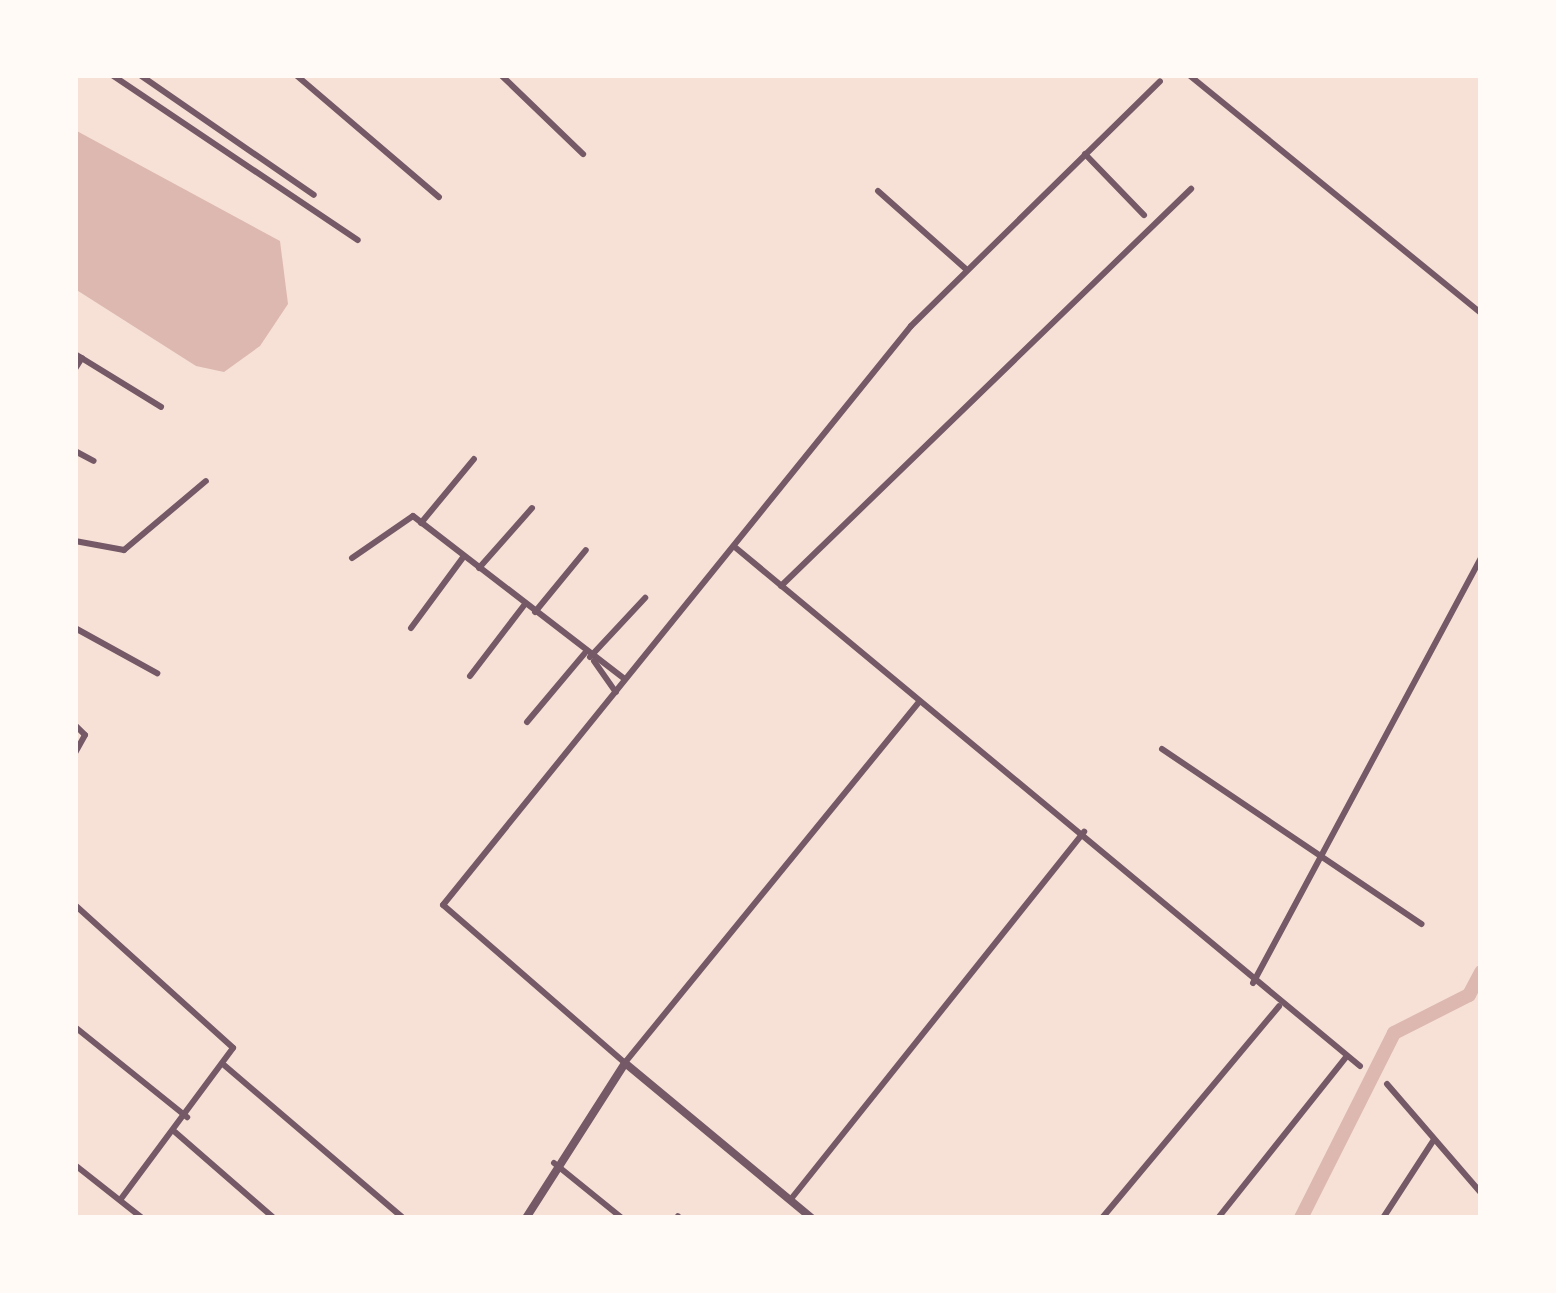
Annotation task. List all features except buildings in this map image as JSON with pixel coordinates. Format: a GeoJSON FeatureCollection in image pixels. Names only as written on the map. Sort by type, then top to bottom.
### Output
{"type":"FeatureCollection","features":[{"type":"Feature","properties":{"kind":"street"},"geometry":{"type":"LineString","coordinates":[[112,75],[358,240]]}},
{"type":"Feature","properties":{"kind":"street"},"geometry":{"type":"LineString","coordinates":[[140,75],[314,195]]}},
{"type":"Feature","properties":{"kind":"street"},"geometry":{"type":"LineString","coordinates":[[296,75],[439,197]]}},
{"type":"Feature","properties":{"kind":"street"},"geometry":{"type":"LineString","coordinates":[[501,75],[584,154]]}},
{"type":"Feature","properties":{"kind":"street"},"geometry":{"type":"LineString","coordinates":[[1189,75],[1481,313]]}},
{"type":"Feature","properties":{"kind":"street"},"geometry":{"type":"LineString","coordinates":[[812,1218],[443,905],[968,270],[1160,81]]}},
{"type":"Feature","properties":{"kind":"street"},"geometry":{"type":"LineString","coordinates":[[1085,154],[1144,215]]}},
{"type":"Feature","properties":{"kind":"street"},"geometry":{"type":"LineString","coordinates":[[782,586],[1191,189]]}},
{"type":"Feature","properties":{"kind":"street"},"geometry":{"type":"LineString","coordinates":[[878,191],[968,270]]}},
{"type":"Feature","properties":{"kind":"street"},"geometry":{"type":"LineString","coordinates":[[75,369],[79,356],[161,407]]}},
{"type":"Feature","properties":{"kind":"street"},"geometry":{"type":"LineString","coordinates":[[75,451],[94,461]]}},
{"type":"Feature","properties":{"kind":"street"},"geometry":{"type":"LineString","coordinates":[[421,523],[474,459]]}},
{"type":"Feature","properties":{"kind":"street"},"geometry":{"type":"LineString","coordinates":[[75,541],[124,550],[206,481]]}},
{"type":"Feature","properties":{"kind":"street"},"geometry":{"type":"LineString","coordinates":[[478,568],[532,508]]}},
{"type":"Feature","properties":{"kind":"street"},"geometry":{"type":"LineString","coordinates":[[352,558],[405,516],[421,523],[589,657],[626,680]]}},
{"type":"Feature","properties":{"kind":"street"},"geometry":{"type":"LineString","coordinates":[[736,548],[919,702],[1084,832],[1279,1006],[1360,1066]]}},
{"type":"Feature","properties":{"kind":"street"},"geometry":{"type":"LineString","coordinates":[[535,612],[586,550]]}},
{"type":"Feature","properties":{"kind":"street"},"geometry":{"type":"LineString","coordinates":[[411,628],[464,556]]}},
{"type":"Feature","properties":{"kind":"street"},"geometry":{"type":"LineString","coordinates":[[1253,983],[1324,863],[1481,557]]}},
{"type":"Feature","properties":{"kind":"street"},"geometry":{"type":"LineString","coordinates":[[527,722],[645,598]]}},
{"type":"Feature","properties":{"kind":"street"},"geometry":{"type":"LineString","coordinates":[[470,676],[525,604]]}},
{"type":"Feature","properties":{"kind":"street"},"geometry":{"type":"LineString","coordinates":[[75,628],[157,673]]}},
{"type":"Feature","properties":{"kind":"street"},"geometry":{"type":"LineString","coordinates":[[589,657],[616,692]]}},
{"type":"Feature","properties":{"kind":"street"},"geometry":{"type":"LineString","coordinates":[[526,1218],[554,1163],[626,1063],[919,702]]}},
{"type":"Feature","properties":{"kind":"street"},"geometry":{"type":"LineString","coordinates":[[75,725],[86,734],[75,753]]}},
{"type":"Feature","properties":{"kind":"street"},"geometry":{"type":"LineString","coordinates":[[1162,749],[1324,863],[1421,924]]}},
{"type":"Feature","properties":{"kind":"street"},"geometry":{"type":"LineString","coordinates":[[790,1200],[1084,832]]}},
{"type":"Feature","properties":{"kind":"street"},"geometry":{"type":"LineString","coordinates":[[75,904],[230,1044],[224,1065],[119,1200]]}},
{"type":"Feature","properties":{"kind":"street"},"geometry":{"type":"LineString","coordinates":[[1102,1218],[1279,1006]]}},
{"type":"Feature","properties":{"kind":"street"},"geometry":{"type":"LineString","coordinates":[[75,1028],[187,1117]]}},
{"type":"Feature","properties":{"kind":"street"},"geometry":{"type":"LineString","coordinates":[[1218,1218],[1346,1057]]}},
{"type":"Feature","properties":{"kind":"street"},"geometry":{"type":"LineString","coordinates":[[224,1065],[403,1218]]}},
{"type":"Feature","properties":{"kind":"street"},"geometry":{"type":"LineString","coordinates":[[1387,1084],[1481,1192]]}},
{"type":"Feature","properties":{"kind":"street"},"geometry":{"type":"LineString","coordinates":[[175,1132],[274,1218]]}},
{"type":"Feature","properties":{"kind":"street"},"geometry":{"type":"LineString","coordinates":[[1383,1218],[1432,1141]]}},
{"type":"Feature","properties":{"kind":"street"},"geometry":{"type":"LineString","coordinates":[[554,1163],[622,1218]]}},
{"type":"Feature","properties":{"kind":"street"},"geometry":{"type":"LineString","coordinates":[[75,1165],[142,1218]]}},
{"type":"Feature","properties":{"kind":"shaded area"},"geometry":{"type":"Polygon","coordinates":[[[75,130],[280,241],[288,304],[260,346],[224,372],[196,366],[75,289],[75,130]]]}},
{"type":"Feature","properties":{"kind":"waterway"},"geometry":{"type":"LineString","coordinates":[[1301,1218],[1394,1033],[1469,995],[1481,972]]}}]}
